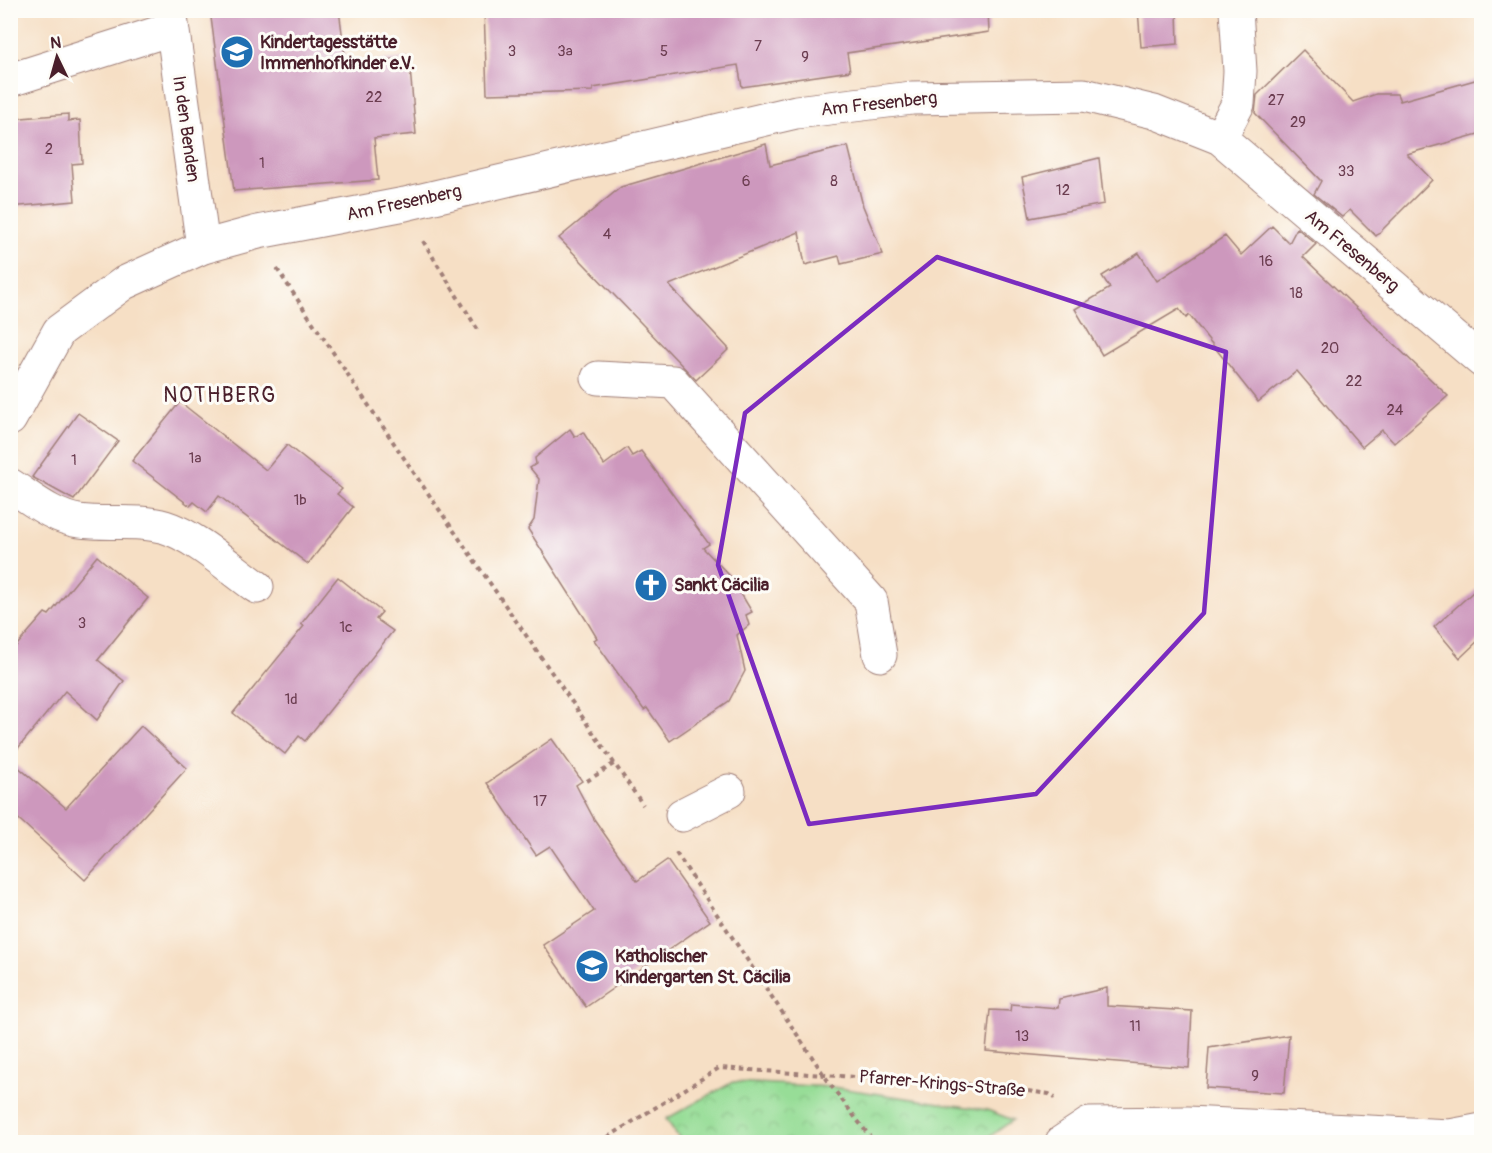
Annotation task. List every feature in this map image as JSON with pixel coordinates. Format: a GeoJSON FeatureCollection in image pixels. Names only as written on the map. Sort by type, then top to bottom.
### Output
{"type":"FeatureCollection","features":[{"type":"Feature","properties":{"kind":"street"},"geometry":{"type":"LineString","coordinates":[[1220,138],[1238,104],[1240,70],[1236,10]]}},
{"type":"Feature","properties":{"kind":"street"},"geometry":{"type":"LineString","coordinates":[[10,80],[171,20]]}},
{"type":"Feature","properties":{"kind":"street","name":"In den Benden"},"geometry":{"type":"LineString","coordinates":[[171,20],[203,247]]}},
{"type":"Feature","properties":{"kind":"street","name":"Am Fresenberg"},"geometry":{"type":"LineString","coordinates":[[10,419],[59,331],[124,283],[203,247],[258,232],[405,204],[796,112],[912,98],[1084,95],[1154,112],[1220,138],[1482,361]]}},
{"type":"Feature","properties":{"kind":"street"},"geometry":{"type":"LineString","coordinates":[[598,378],[673,382],[871,601],[880,656]]}},
{"type":"Feature","properties":{"kind":"street"},"geometry":{"type":"LineString","coordinates":[[10,485],[51,512],[77,521],[139,523],[166,527],[188,538],[256,587]]}},
{"type":"Feature","properties":{"kind":"street"},"geometry":{"type":"LineString","coordinates":[[670,821],[729,791]]}},
{"type":"Feature","properties":{"kind":"street"},"geometry":{"type":"LineString","coordinates":[[1062,1143],[1089,1124],[1189,1133],[1450,1136],[1482,1131]]}},
{"type":"Feature","properties":{"kind":"path"},"geometry":{"type":"LineString","coordinates":[[258,232],[283,280],[615,763],[670,821],[824,1075]]}},
{"type":"Feature","properties":{"kind":"path"},"geometry":{"type":"LineString","coordinates":[[426,249],[478,330]]}},
{"type":"Feature","properties":{"kind":"path"},"geometry":{"type":"LineString","coordinates":[[586,782],[615,763]]}},
{"type":"Feature","properties":{"kind":"path","name":"Pfarrer-Krings-Straße"},"geometry":{"type":"LineString","coordinates":[[600,1143],[719,1068],[991,1086],[1049,1094],[1089,1124]]}},
{"type":"Feature","properties":{"kind":"path","name":"Pfarrer-Krings-Straße"},"geometry":{"type":"LineString","coordinates":[[824,1075],[874,1143]]}},
{"type":"Feature","properties":{"kind":"highlighted area"},"geometry":{"type":"Polygon","coordinates":[[[937,257],[1226,352],[1204,613],[1036,794],[809,824],[718,565],[745,413],[937,257]]]}},
{"type":"Feature","properties":{"kind":"green space"},"geometry":{"type":"Polygon","coordinates":[[[733,1082],[832,1087],[987,1110],[1013,1120],[982,1142],[682,1142],[666,1119],[733,1082]]]}},
{"type":"Feature","properties":{"kind":"building"},"geometry":{"type":"Polygon","coordinates":[[[210,10],[339,10],[346,63],[409,58],[416,134],[374,138],[378,180],[234,191],[210,10]]]}},
{"type":"Feature","properties":{"kind":"building"},"geometry":{"type":"Polygon","coordinates":[[[484,10],[988,10],[989,32],[847,53],[850,71],[742,87],[738,65],[593,88],[593,91],[487,94],[484,10]]]}},
{"type":"Feature","properties":{"kind":"building"},"geometry":{"type":"Polygon","coordinates":[[[1138,10],[1177,10],[1178,44],[1141,47],[1138,10]]]}},
{"type":"Feature","properties":{"kind":"building"},"geometry":{"type":"Polygon","coordinates":[[[1303,50],[1353,102],[1376,94],[1397,94],[1400,101],[1482,78],[1482,133],[1407,154],[1432,180],[1376,236],[1350,210],[1342,217],[1314,194],[1321,181],[1255,113],[1257,95],[1303,50]]]}},
{"type":"Feature","properties":{"kind":"building"},"geometry":{"type":"Polygon","coordinates":[[[68,114],[68,121],[80,120],[82,163],[72,164],[75,201],[10,207],[10,119],[68,114]]]}},
{"type":"Feature","properties":{"kind":"building"},"geometry":{"type":"Polygon","coordinates":[[[766,144],[770,165],[848,146],[863,206],[883,254],[841,264],[839,256],[805,265],[799,232],[669,285],[729,349],[696,380],[559,238],[621,187],[766,144]]]}},
{"type":"Feature","properties":{"kind":"building"},"geometry":{"type":"Polygon","coordinates":[[[1099,158],[1104,204],[1030,218],[1022,177],[1099,158]]]}},
{"type":"Feature","properties":{"kind":"building"},"geometry":{"type":"Polygon","coordinates":[[[1272,226],[1289,243],[1297,228],[1316,244],[1303,257],[1448,396],[1394,443],[1382,430],[1362,447],[1297,371],[1258,402],[1189,315],[1186,318],[1179,309],[1102,355],[1075,309],[1110,288],[1102,276],[1139,253],[1157,281],[1225,236],[1241,255],[1272,226]]]}},
{"type":"Feature","properties":{"kind":"building"},"geometry":{"type":"Polygon","coordinates":[[[180,402],[266,470],[287,445],[342,489],[337,494],[353,507],[308,564],[219,496],[207,512],[194,502],[190,506],[132,461],[180,402]]]}},
{"type":"Feature","properties":{"kind":"building"},"geometry":{"type":"Polygon","coordinates":[[[78,413],[118,441],[74,500],[32,477],[78,413]]]}},
{"type":"Feature","properties":{"kind":"building","name":"Sankt Cäcilia"},"geometry":{"type":"Polygon","coordinates":[[[570,429],[575,437],[583,432],[604,465],[627,448],[632,456],[641,451],[709,544],[703,548],[731,577],[752,612],[746,615],[749,625],[737,635],[745,671],[729,701],[670,741],[647,708],[644,710],[594,640],[597,638],[528,529],[534,520],[539,479],[530,468],[536,464],[535,458],[570,429]]]}},
{"type":"Feature","properties":{"kind":"building"},"geometry":{"type":"Polygon","coordinates":[[[97,556],[148,598],[98,660],[124,681],[97,720],[65,691],[10,758],[10,653],[45,613],[49,615],[97,556]]]}},
{"type":"Feature","properties":{"kind":"building"},"geometry":{"type":"Polygon","coordinates":[[[338,577],[382,612],[376,619],[393,631],[305,741],[299,736],[285,754],[233,713],[304,626],[301,624],[338,577]]]}},
{"type":"Feature","properties":{"kind":"building"},"geometry":{"type":"Polygon","coordinates":[[[1482,584],[1482,637],[1460,658],[1434,627],[1482,584]]]}},
{"type":"Feature","properties":{"kind":"building"},"geometry":{"type":"Polygon","coordinates":[[[141,726],[187,768],[85,880],[10,811],[10,760],[66,808],[141,726]]]}},
{"type":"Feature","properties":{"kind":"building"},"geometry":{"type":"Polygon","coordinates":[[[552,739],[582,781],[576,785],[594,819],[637,881],[667,860],[710,921],[586,1007],[543,945],[594,911],[550,846],[536,855],[487,783],[552,739]]]}},
{"type":"Feature","properties":{"kind":"building"},"geometry":{"type":"Polygon","coordinates":[[[1107,988],[1107,1006],[1192,1011],[1189,1068],[986,1051],[990,1010],[1010,1011],[1011,1004],[1058,1008],[1059,999],[1107,988]]]}},
{"type":"Feature","properties":{"kind":"building"},"geometry":{"type":"Polygon","coordinates":[[[1289,1035],[1284,1093],[1206,1088],[1209,1048],[1289,1035]]]}},
{"type":"Feature","properties":{"kind":"place","name":"Kindertagesstätte Immenhofkinder e.V."},"geometry":{"type":"Point","coordinates":[237,52]}},
{"type":"Feature","properties":{"kind":"place","name":"Sankt Cäcilia"},"geometry":{"type":"Point","coordinates":[651,585]}},
{"type":"Feature","properties":{"kind":"place","name":"Katholischer Kindergarten St. Cäcilia"},"geometry":{"type":"Point","coordinates":[592,966]}},
{"type":"Feature","properties":{"kind":"district","name":"NOTHBERG"},"geometry":{"type":"Point","coordinates":[220,395]}}]}
